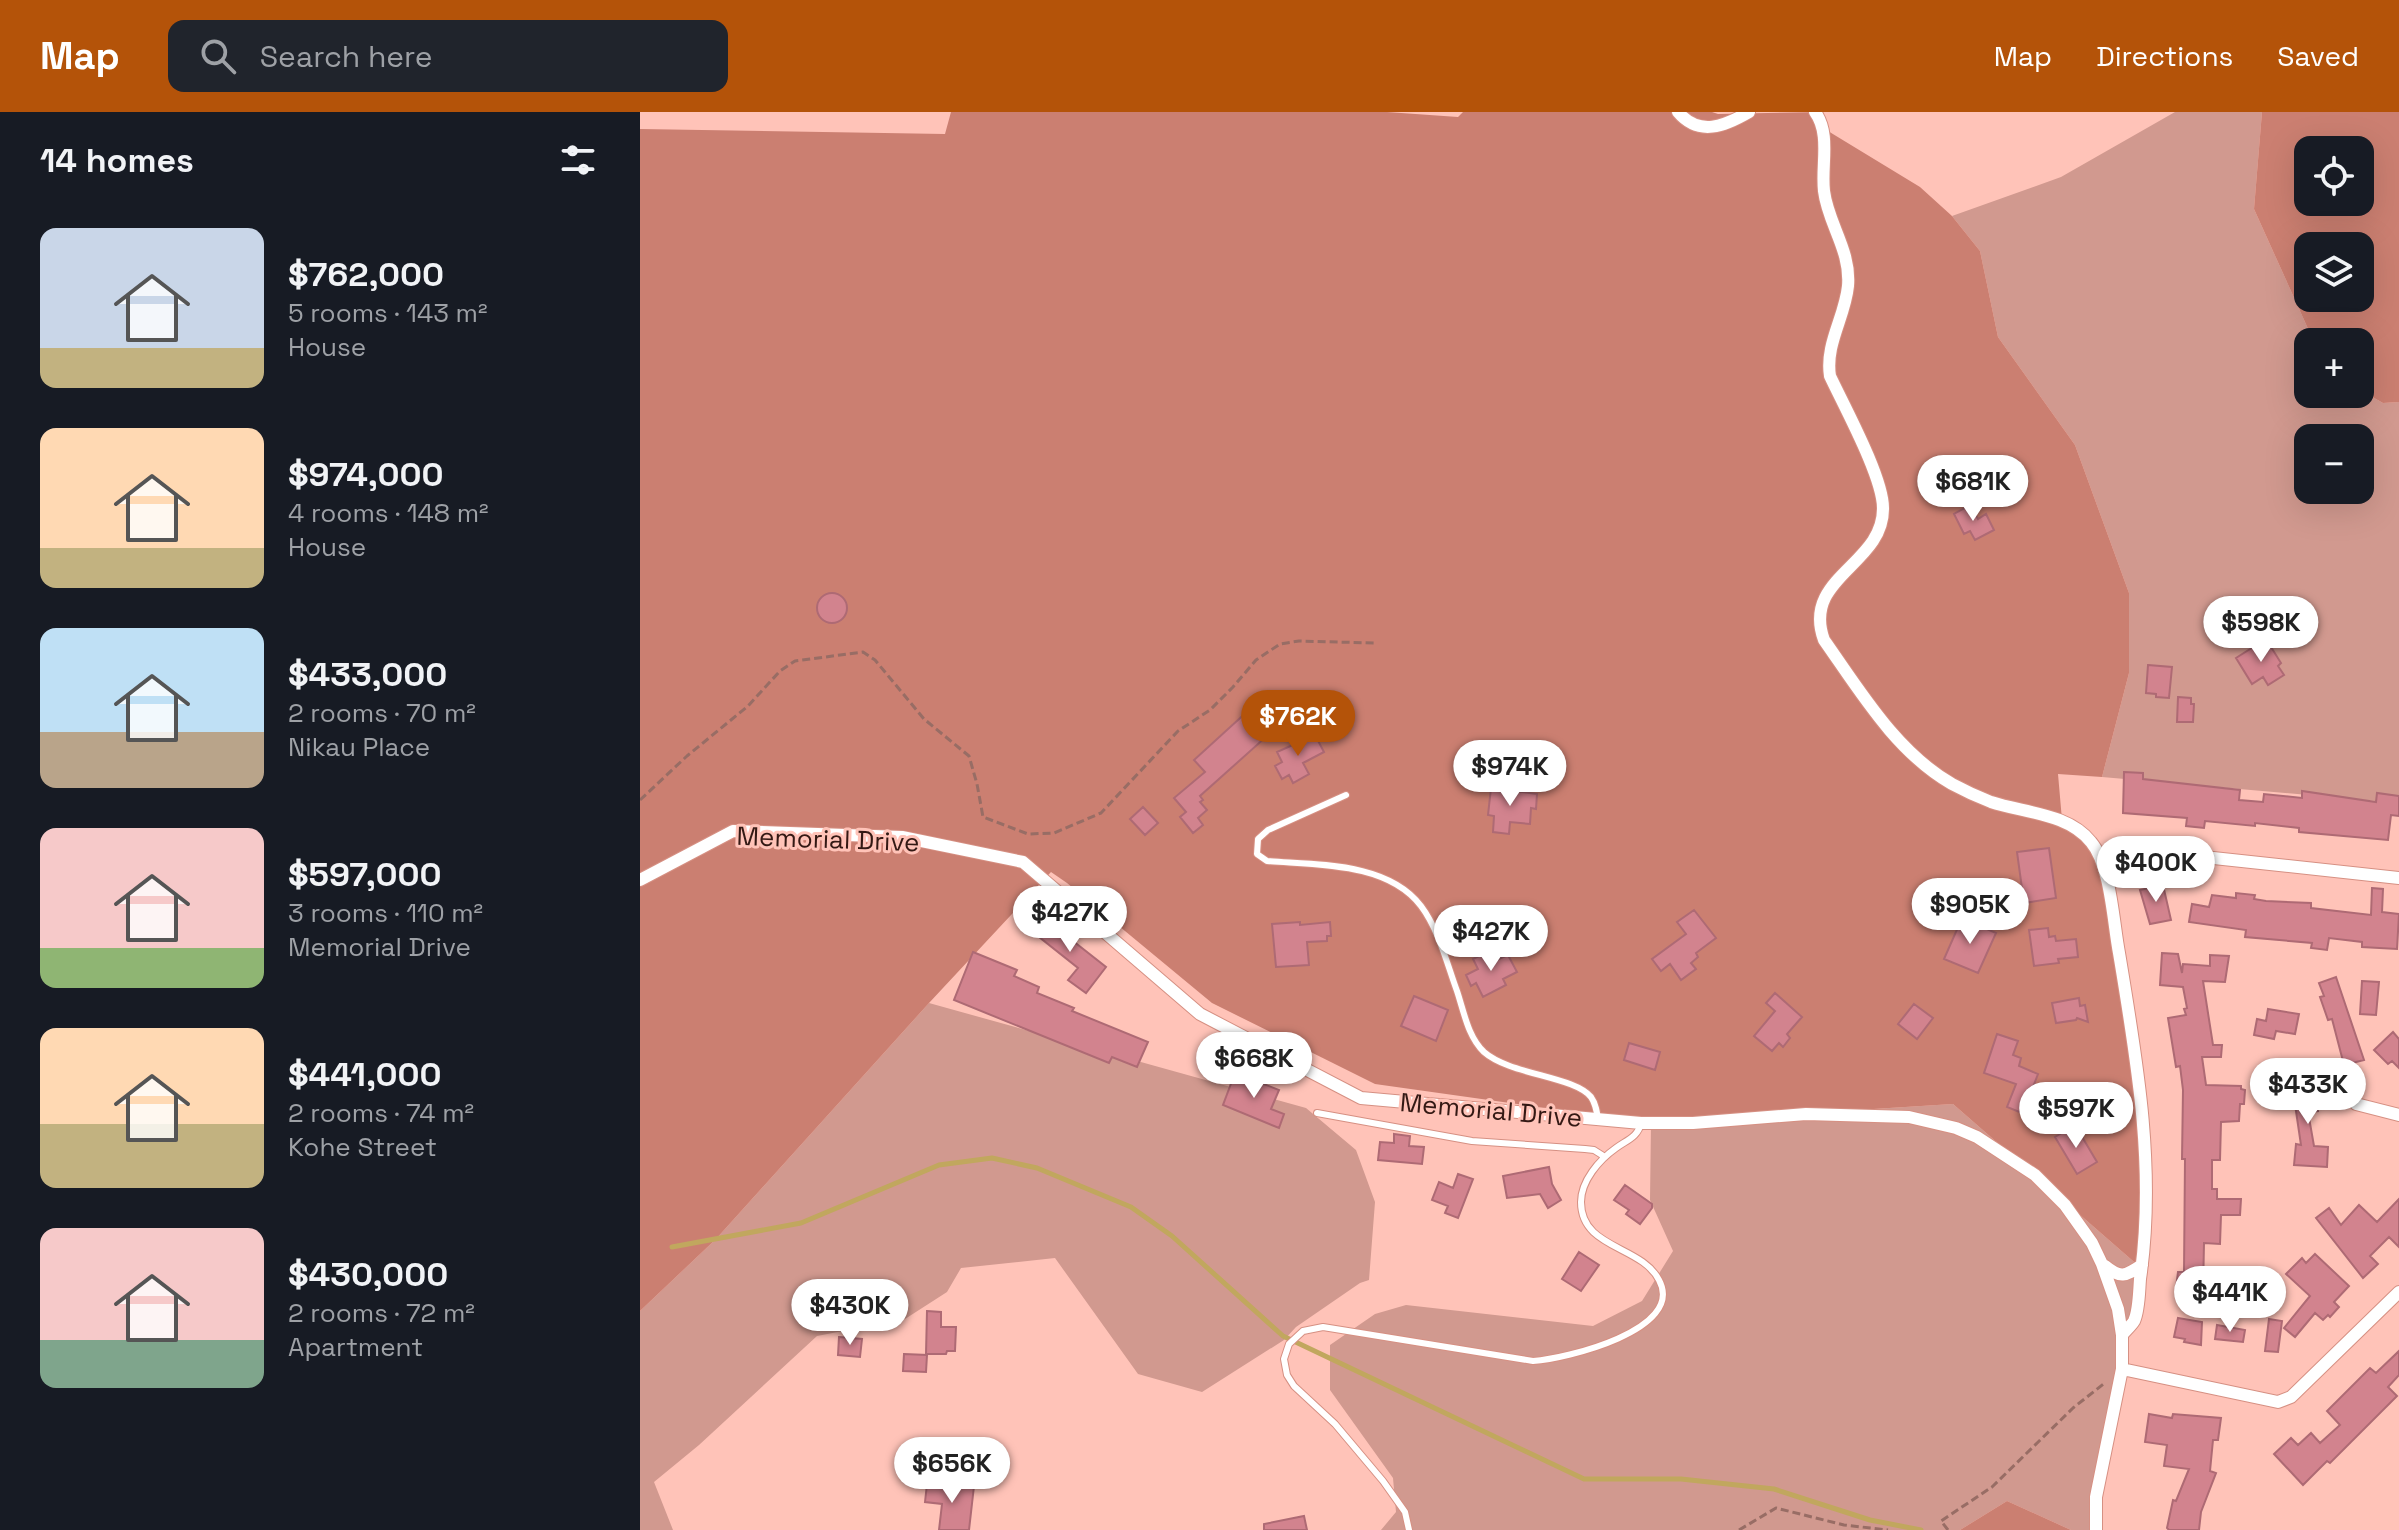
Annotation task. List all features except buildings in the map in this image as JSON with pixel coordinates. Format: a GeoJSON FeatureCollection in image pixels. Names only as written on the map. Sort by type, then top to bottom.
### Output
{"type":"FeatureCollection","features":[{"type":"Feature","properties":{"kind":"street"},"geometry":{"type":"LineString","coordinates":[[1678,112],[1691,124],[1715,128],[1749,112]]}},
{"type":"Feature","properties":{"kind":"street"},"geometry":{"type":"LineString","coordinates":[[1815,112],[1822,127],[1824,189],[1828,211],[1845,252],[1848,269],[1845,303],[1830,346],[1830,376],[1875,475],[1883,508],[1879,531],[1873,542],[1827,591],[1818,617],[1824,640],[1881,718],[1918,758],[1950,783],[1982,798],[2049,817],[2078,829],[2094,845],[2100,857],[2139,1075],[2144,1122],[2145,1238],[2134,1321],[2122,1335]]}},
{"type":"Feature","properties":{"kind":"street","name":"Memorial Drive"},"geometry":{"type":"LineString","coordinates":[[640,880],[733,831],[902,837],[1023,862],[1200,1014],[1361,1098],[1641,1123],[1693,1123],[1806,1114],[1909,1117],[1956,1128],[1997,1148],[2035,1175],[2065,1205],[2102,1264],[2118,1309],[2122,1369],[2096,1497],[2096,1530]]}},
{"type":"Feature","properties":{"kind":"street"},"geometry":{"type":"LineString","coordinates":[[2100,857],[2139,850],[2399,878]]}},
{"type":"Feature","properties":{"kind":"street"},"geometry":{"type":"LineString","coordinates":[[2356,1104],[2399,1115]]}},
{"type":"Feature","properties":{"kind":"street"},"geometry":{"type":"LineString","coordinates":[[2102,1264],[2115,1274],[2122,1275],[2142,1265]]}},
{"type":"Feature","properties":{"kind":"street"},"geometry":{"type":"LineString","coordinates":[[2122,1369],[2278,1402],[2291,1397],[2399,1292]]}},
{"type":"Feature","properties":{"kind":"lane"},"geometry":{"type":"LineString","coordinates":[[1346,795],[1268,830],[1257,844],[1259,857],[1267,861],[1356,870],[1405,890],[1421,906],[1433,927],[1468,1026],[1480,1047],[1503,1064],[1584,1091],[1592,1098],[1598,1120]]}},
{"type":"Feature","properties":{"kind":"lane"},"geometry":{"type":"LineString","coordinates":[[1317,1113],[1472,1141],[1594,1150],[1605,1157]]}},
{"type":"Feature","properties":{"kind":"lane"},"geometry":{"type":"LineString","coordinates":[[1409,1530],[1405,1512],[1383,1481],[1335,1424],[1290,1381],[1284,1359],[1292,1340],[1303,1331],[1323,1327],[1533,1361],[1553,1360],[1613,1340],[1642,1326],[1655,1316],[1659,1308],[1663,1294],[1659,1279],[1642,1262],[1594,1233],[1585,1222],[1581,1202],[1584,1186],[1605,1157],[1636,1134],[1641,1123]]}},
{"type":"Feature","properties":{"kind":"path"},"geometry":{"type":"LineString","coordinates":[[640,800],[748,706],[780,671],[795,661],[863,652],[875,660],[924,719],[969,756],[983,817],[1028,834],[1054,833],[1101,813],[1178,731],[1210,710],[1256,660],[1280,644],[1299,641],[1374,643]]}},
{"type":"Feature","properties":{"kind":"path"},"geometry":{"type":"LineString","coordinates":[[1948,1530],[1941,1521],[1992,1487],[2073,1408],[2122,1369]]}},
{"type":"Feature","properties":{"kind":"path"},"geometry":{"type":"LineString","coordinates":[[1739,1530],[1776,1508],[1844,1525],[1888,1530]]}},
{"type":"Feature","properties":{"kind":"shaded area"},"geometry":{"type":"Polygon","coordinates":[[[951,112],[1387,112],[1458,117],[1463,112],[1822,112],[1823,128],[1920,187],[1952,216],[1980,251],[1998,337],[2075,445],[2129,593],[2129,673],[2102,777],[2058,774],[2062,820],[2098,853],[2142,1116],[2141,1268],[1953,1104],[1651,1123],[1375,1084],[1212,1003],[1051,872],[716,1239],[640,1311],[640,129],[945,134],[951,112]]]}},
{"type":"Feature","properties":{"kind":"shaded area"},"geometry":{"type":"Polygon","coordinates":[[[2175,112],[2262,112],[2254,209],[2294,298],[2294,312],[2300,312],[2308,328],[2294,328],[2294,408],[2374,408],[2374,398],[2383,403],[2399,402],[2399,803],[2102,777],[2129,673],[2129,593],[2075,445],[1998,337],[1980,251],[1952,216],[2061,177],[2175,112]]]}},
{"type":"Feature","properties":{"kind":"shaded area"},"geometry":{"type":"Polygon","coordinates":[[[2262,112],[2399,112],[2399,402],[2383,403],[2374,398],[2374,328],[2308,328],[2300,312],[2374,312],[2374,232],[2294,232],[2294,298],[2254,209],[2262,112]]]}},
{"type":"Feature","properties":{"kind":"shaded area"},"geometry":{"type":"Polygon","coordinates":[[[929,1003],[1306,1108],[1356,1150],[1375,1202],[1369,1280],[1360,1283],[1296,1327],[1284,1340],[1202,1392],[1138,1374],[1055,1258],[961,1268],[947,1292],[905,1319],[817,1336],[699,1445],[654,1482],[673,1530],[640,1530],[640,1311],[716,1239],[929,1003]]]}},
{"type":"Feature","properties":{"kind":"shaded area"},"geometry":{"type":"Polygon","coordinates":[[[1953,1104],[2141,1268],[2093,1530],[2071,1530],[2007,1501],[1960,1530],[1381,1530],[1396,1512],[1393,1478],[1330,1390],[1330,1345],[1375,1314],[1406,1305],[1593,1326],[1642,1301],[1673,1251],[1650,1200],[1651,1123],[1953,1104]]]}},
{"type":"Feature","properties":{"kind":"shaded area"},"geometry":{"type":"Polygon","coordinates":[[[2007,1501],[2071,1530],[1960,1530],[2007,1501]]]}},
{"type":"Feature","properties":{"kind":"waterway"},"geometry":{"type":"LineString","coordinates":[[672,1247],[801,1223],[939,1165],[992,1158],[1037,1168],[1131,1207],[1172,1236],[1283,1336],[1584,1479],[1681,1479],[1774,1489],[1870,1520],[1921,1530]]}}]}
